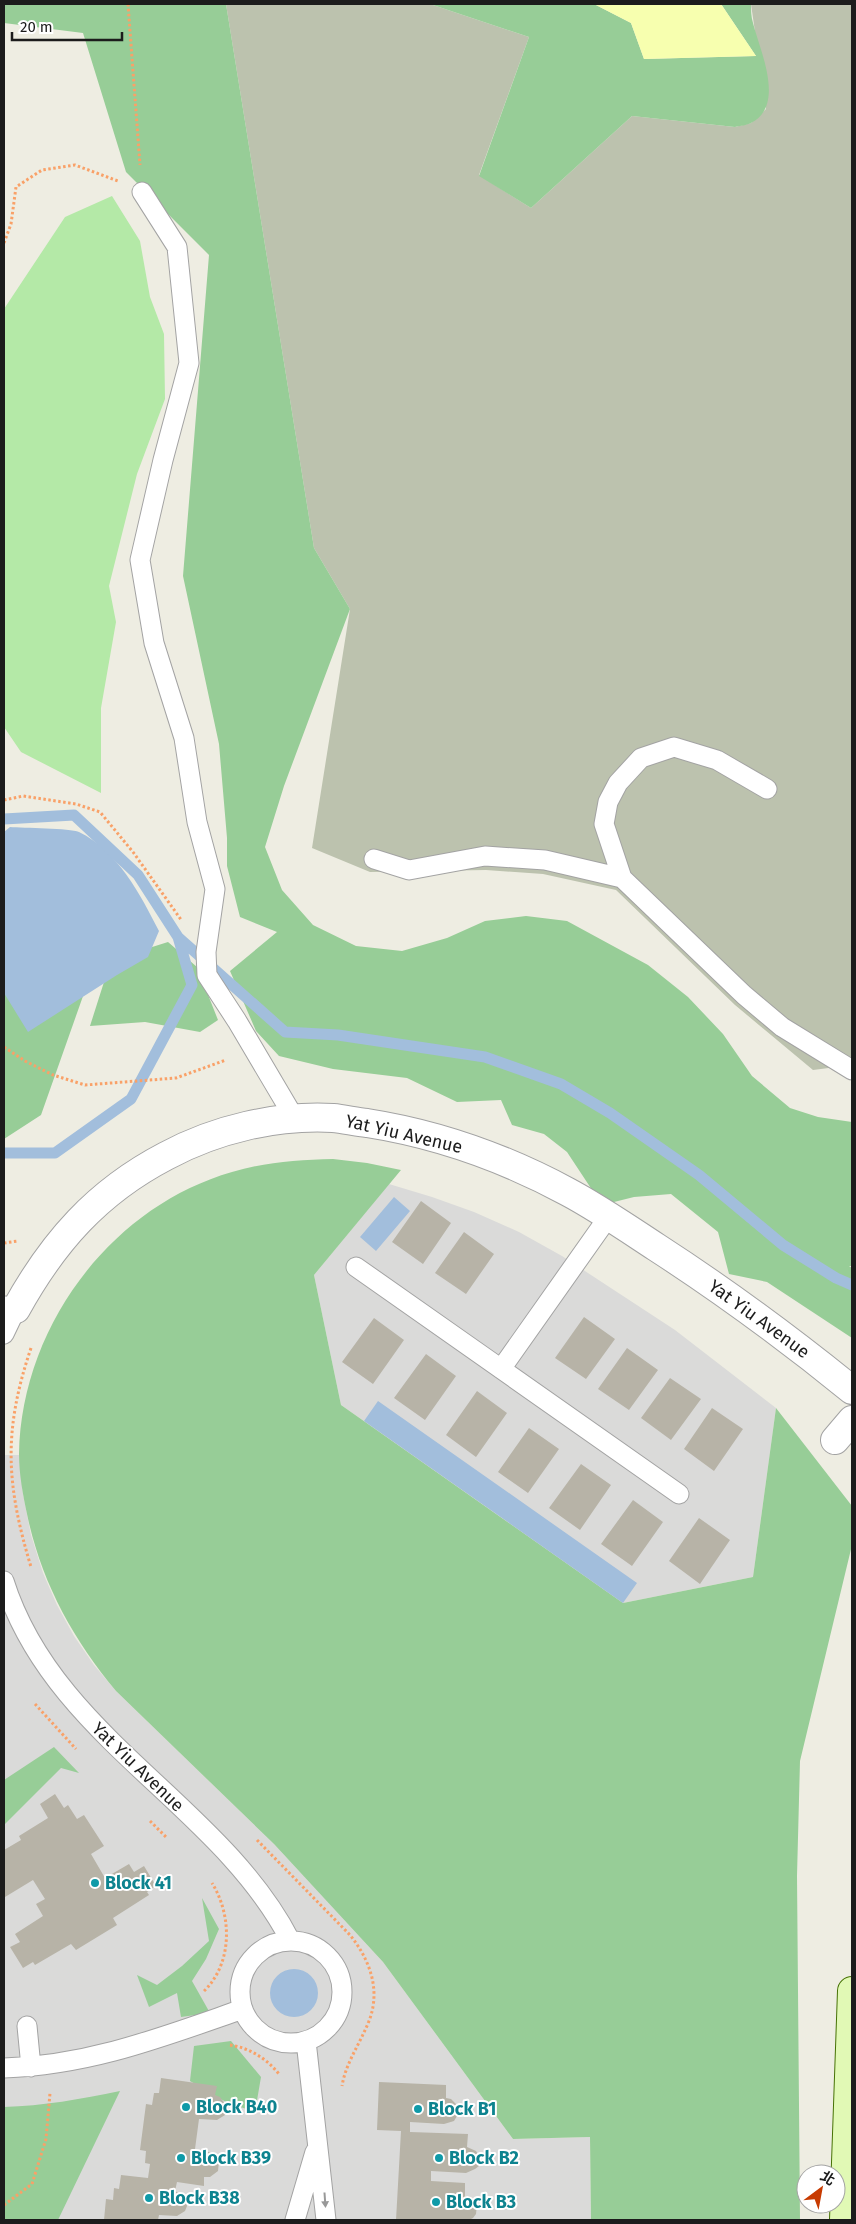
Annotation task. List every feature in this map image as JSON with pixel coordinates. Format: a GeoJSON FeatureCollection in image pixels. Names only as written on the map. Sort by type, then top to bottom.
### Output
{"type":"FeatureCollection","features":[{"type":"Feature","properties":{"kind":"main road"},"geometry":{"type":"LineString","coordinates":[[844,2220],[852,1991]]}},
{"type":"Feature","properties":{"kind":"street","name":"Yat Yiu Avenue"},"geometry":{"type":"LineString","coordinates":[[10,1307],[58,1243],[84,1214],[114,1188],[155,1162],[180,1148],[208,1137],[256,1124],[294,1119],[334,1118],[432,1137],[480,1152],[568,1192],[609,1216],[745,1307],[852,1390]]}},
{"type":"Feature","properties":{"kind":"lane"},"geometry":{"type":"LineString","coordinates":[[142,192],[176,247],[189,363],[162,460],[140,560],[154,642],[184,738],[197,822],[215,889],[207,949],[207,975],[237,1021],[252,1050],[294,1119]]}},
{"type":"Feature","properties":{"kind":"lane"},"geometry":{"type":"LineString","coordinates":[[622,878],[620,866],[604,824],[608,802],[618,783],[641,758],[674,747],[717,760],[767,789]]}},
{"type":"Feature","properties":{"kind":"lane"},"geometry":{"type":"LineString","coordinates":[[374,859],[409,870],[486,856],[535,860],[622,878],[752,1001],[782,1026],[852,1070]]}},
{"type":"Feature","properties":{"kind":"lane"},"geometry":{"type":"LineString","coordinates":[[501,1369],[609,1216]]}},
{"type":"Feature","properties":{"kind":"lane"},"geometry":{"type":"LineString","coordinates":[[356,1267],[678,1494]]}},
{"type":"Feature","properties":{"kind":"lane","name":"Yat Yiu Avenue"},"geometry":{"type":"LineString","coordinates":[[4,1334],[10,1307]]}},
{"type":"Feature","properties":{"kind":"lane","name":"Yat Yiu Avenue"},"geometry":{"type":"LineString","coordinates":[[4,1581],[22,1622],[40,1656],[62,1688],[87,1718],[244,1870],[278,1916],[290,1940]]}},
{"type":"Feature","properties":{"kind":"lane"},"geometry":{"type":"LineString","coordinates":[[290,1940],[306,1943],[322,1950],[333,1961],[340,1976],[343,1992],[340,2009],[333,2023],[321,2034],[306,2042],[291,2044],[276,2041],[262,2034],[250,2023],[243,2009],[240,1993],[242,1977],[249,1962],[260,1950],[275,1943],[290,1940]]}},
{"type":"Feature","properties":{"kind":"lane"},"geometry":{"type":"LineString","coordinates":[[4,2068],[31,2067],[109,2054],[243,2009]]}},
{"type":"Feature","properties":{"kind":"lane"},"geometry":{"type":"LineString","coordinates":[[27,2026],[31,2067]]}},
{"type":"Feature","properties":{"kind":"lane"},"geometry":{"type":"LineString","coordinates":[[306,2042],[316,2146],[324,2191],[326,2220]]}},
{"type":"Feature","properties":{"kind":"lane"},"geometry":{"type":"LineString","coordinates":[[295,2220],[316,2146]]}},
{"type":"Feature","properties":{"kind":"path"},"geometry":{"type":"LineString","coordinates":[[4,243],[10,224],[16,187],[42,170],[75,165],[142,192],[128,4]]}},
{"type":"Feature","properties":{"kind":"path"},"geometry":{"type":"LineString","coordinates":[[4,800],[23,796],[76,804],[100,812],[133,852],[186,928],[207,949]]}},
{"type":"Feature","properties":{"kind":"path"},"geometry":{"type":"LineString","coordinates":[[4,1047],[25,1061],[54,1075],[85,1085],[176,1078],[252,1050]]}},
{"type":"Feature","properties":{"kind":"path"},"geometry":{"type":"LineString","coordinates":[[33,1700],[64,1739],[78,1752]]}},
{"type":"Feature","properties":{"kind":"path"},"geometry":{"type":"LineString","coordinates":[[143,1814],[171,1842]]}},
{"type":"Feature","properties":{"kind":"path"},"geometry":{"type":"LineString","coordinates":[[202,1992],[218,1971],[225,1953],[227,1933],[225,1912],[218,1893],[207,1876]]}},
{"type":"Feature","properties":{"kind":"path"},"geometry":{"type":"LineString","coordinates":[[229,2044],[257,2054],[273,2066],[285,2082]]}},
{"type":"Feature","properties":{"kind":"path"},"geometry":{"type":"LineString","coordinates":[[4,2205],[32,2184],[46,2139],[50,2113],[50,2087]]}},
{"type":"Feature","properties":{"kind":"shaded area"},"geometry":{"type":"Polygon","coordinates":[[[4,4],[226,4],[314,548],[350,609],[284,786],[265,847],[282,890],[313,925],[356,946],[402,951],[447,938],[485,921],[526,916],[567,921],[648,965],[688,997],[723,1034],[752,1076],[790,1108],[818,1117],[852,1122],[852,1266],[849,1266],[852,1268],[852,1338],[767,1282],[729,1274],[718,1232],[671,1194],[634,1197],[602,1205],[567,1152],[544,1134],[512,1125],[501,1100],[457,1102],[407,1078],[333,1069],[279,1056],[256,1031],[230,971],[277,932],[240,917],[227,866],[227,838],[219,744],[183,576],[209,255],[126,172],[83,33],[4,23],[4,4]]]}},
{"type":"Feature","properties":{"kind":"shaded area"},"geometry":{"type":"Polygon","coordinates":[[[226,4],[430,4],[529,37],[479,175],[531,208],[632,116],[735,127],[751,123],[766,109],[751,4],[852,4],[852,1065],[813,1070],[735,1005],[616,890],[543,874],[486,870],[370,872],[312,848],[350,609],[314,548],[226,4]]]}},
{"type":"Feature","properties":{"kind":"shaded area"},"geometry":{"type":"Polygon","coordinates":[[[430,4],[594,4],[631,23],[644,59],[756,56],[721,4],[751,4],[752,21],[768,77],[769,91],[767,104],[761,115],[751,123],[735,127],[632,116],[531,208],[479,176],[529,37],[430,4]]]}},
{"type":"Feature","properties":{"kind":"shaded area"},"geometry":{"type":"Polygon","coordinates":[[[112,196],[140,241],[150,297],[164,334],[165,399],[137,474],[109,586],[116,622],[101,708],[101,793],[21,752],[4,727],[4,309],[65,217],[112,196]]]}},
{"type":"Feature","properties":{"kind":"shaded area"},"geometry":{"type":"Polygon","coordinates":[[[4,861],[88,982],[41,1115],[4,1139],[4,861]]]}},
{"type":"Feature","properties":{"kind":"shaded area"},"geometry":{"type":"Polygon","coordinates":[[[168,942],[197,967],[218,1020],[200,1032],[145,1022],[90,1026],[111,960],[168,942]]]}},
{"type":"Feature","properties":{"kind":"shaded area"},"geometry":{"type":"Polygon","coordinates":[[[333,1159],[401,1170],[314,1275],[341,1405],[623,1603],[753,1577],[776,1408],[852,1506],[852,1545],[800,1761],[797,1876],[800,2164],[796,2164],[796,2214],[800,2214],[800,2220],[591,2220],[590,2137],[513,2139],[383,1962],[274,1844],[116,1691],[100,1671],[60,1608],[33,1539],[20,1477],[19,1454],[24,1407],[36,1362],[55,1319],[80,1279],[112,1243],[148,1213],[188,1189],[232,1172],[257,1166],[294,1161],[333,1159]]]}},
{"type":"Feature","properties":{"kind":"shaded area"},"geometry":{"type":"Polygon","coordinates":[[[389,1184],[474,1212],[519,1232],[562,1256],[675,1330],[776,1408],[753,1577],[623,1603],[341,1405],[314,1275],[389,1184]]]}},
{"type":"Feature","properties":{"kind":"shaded area"},"geometry":{"type":"Polygon","coordinates":[[[4,1455],[19,1455],[23,1494],[31,1535],[43,1573],[57,1605],[74,1636],[94,1665],[116,1691],[274,1844],[383,1962],[513,2139],[590,2137],[591,2220],[4,2220],[4,1455]]]}},
{"type":"Feature","properties":{"kind":"shaded area"},"geometry":{"type":"Polygon","coordinates":[[[54,1747],[79,1773],[61,1768],[4,1825],[4,1780],[54,1747]]]}},
{"type":"Feature","properties":{"kind":"shaded area"},"geometry":{"type":"Polygon","coordinates":[[[202,1898],[219,1929],[206,1959],[192,1981],[210,2013],[181,2017],[177,1993],[149,2007],[137,1975],[157,1985],[182,1966],[209,1941],[202,1898]]]}},
{"type":"Feature","properties":{"kind":"shaded area"},"geometry":{"type":"Polygon","coordinates":[[[231,2041],[261,2077],[255,2112],[226,2102],[190,2081],[194,2046],[231,2041]]]}},
{"type":"Feature","properties":{"kind":"shaded area"},"geometry":{"type":"Polygon","coordinates":[[[120,2091],[58,2220],[4,2220],[4,2107],[62,2102],[120,2091]]]}},
{"type":"Feature","properties":{"kind":"sand"},"geometry":{"type":"Polygon","coordinates":[[[594,4],[721,4],[756,56],[644,59],[631,23],[594,4]]]}},
{"type":"Feature","properties":{"kind":"water"},"geometry":{"type":"Polygon","coordinates":[[[10,827],[74,831],[93,840],[105,850],[127,875],[159,931],[148,957],[28,1032],[4,993],[4,832],[10,827]]]}},
{"type":"Feature","properties":{"kind":"water"},"geometry":{"type":"Polygon","coordinates":[[[394,1197],[410,1211],[376,1251],[360,1237],[394,1197]]]}},
{"type":"Feature","properties":{"kind":"water"},"geometry":{"type":"Polygon","coordinates":[[[378,1401],[637,1583],[623,1603],[364,1421],[378,1401]]]}},
{"type":"Feature","properties":{"kind":"water"},"geometry":{"type":"Polygon","coordinates":[[[289,1969],[299,1969],[308,1973],[314,1979],[318,1993],[314,2007],[308,2013],[299,2017],[289,2017],[280,2013],[274,2007],[270,1998],[270,1988],[274,1979],[280,1973],[289,1969]]]}},
{"type":"Feature","properties":{"kind":"building"},"geometry":{"type":"Polygon","coordinates":[[[421,1201],[451,1223],[423,1264],[392,1242],[421,1201]]]}},
{"type":"Feature","properties":{"kind":"building"},"geometry":{"type":"Polygon","coordinates":[[[464,1232],[494,1254],[466,1294],[435,1273],[464,1232]]]}},
{"type":"Feature","properties":{"kind":"building"},"geometry":{"type":"Polygon","coordinates":[[[584,1317],[615,1339],[586,1379],[555,1358],[584,1317]]]}},
{"type":"Feature","properties":{"kind":"building"},"geometry":{"type":"Polygon","coordinates":[[[374,1318],[404,1340],[373,1384],[342,1362],[374,1318]]]}},
{"type":"Feature","properties":{"kind":"building"},"geometry":{"type":"Polygon","coordinates":[[[627,1348],[658,1370],[629,1410],[598,1389],[627,1348]]]}},
{"type":"Feature","properties":{"kind":"building"},"geometry":{"type":"Polygon","coordinates":[[[426,1354],[456,1376],[425,1420],[394,1398],[426,1354]]]}},
{"type":"Feature","properties":{"kind":"building"},"geometry":{"type":"Polygon","coordinates":[[[670,1378],[701,1399],[671,1440],[641,1418],[670,1378]]]}},
{"type":"Feature","properties":{"kind":"building"},"geometry":{"type":"Polygon","coordinates":[[[477,1391],[507,1413],[476,1457],[446,1435],[477,1391]]]}},
{"type":"Feature","properties":{"kind":"building"},"geometry":{"type":"Polygon","coordinates":[[[712,1408],[743,1429],[714,1471],[684,1449],[712,1408]]]}},
{"type":"Feature","properties":{"kind":"building"},"geometry":{"type":"Polygon","coordinates":[[[529,1428],[559,1449],[528,1493],[498,1472],[529,1428]]]}},
{"type":"Feature","properties":{"kind":"building"},"geometry":{"type":"Polygon","coordinates":[[[581,1464],[611,1485],[580,1530],[549,1508],[581,1464]]]}},
{"type":"Feature","properties":{"kind":"building"},"geometry":{"type":"Polygon","coordinates":[[[633,1500],[663,1522],[632,1566],[601,1544],[633,1500]]]}},
{"type":"Feature","properties":{"kind":"building"},"geometry":{"type":"Polygon","coordinates":[[[699,1518],[730,1540],[700,1584],[669,1561],[699,1518]]]}},
{"type":"Feature","properties":{"kind":"building","name":"Block 41"},"geometry":{"type":"Polygon","coordinates":[[[55,1794],[64,1808],[68,1805],[77,1819],[84,1815],[104,1846],[91,1854],[105,1878],[129,1864],[134,1872],[144,1866],[156,1886],[147,1892],[149,1895],[113,1918],[117,1925],[76,1950],[71,1944],[35,1965],[33,1962],[23,1968],[10,1947],[20,1942],[15,1934],[43,1916],[36,1904],[45,1899],[33,1880],[5,1897],[4,1850],[21,1840],[19,1836],[48,1818],[40,1804],[55,1794]]]}},
{"type":"Feature","properties":{"kind":"building"},"geometry":{"type":"Polygon","coordinates":[[[161,2078],[217,2086],[215,2095],[220,2097],[226,2105],[225,2115],[217,2120],[199,2119],[195,2149],[213,2153],[219,2161],[218,2171],[210,2177],[204,2177],[204,2186],[177,2182],[175,2191],[184,2196],[187,2206],[185,2211],[177,2216],[159,2215],[158,2220],[104,2220],[106,2199],[113,2200],[114,2188],[119,2189],[121,2175],[148,2178],[150,2164],[145,2163],[146,2151],[140,2150],[146,2104],[152,2105],[154,2093],[159,2093],[161,2078]]]}},
{"type":"Feature","properties":{"kind":"building"},"geometry":{"type":"Polygon","coordinates":[[[379,2082],[446,2085],[446,2098],[451,2099],[458,2106],[457,2116],[454,2121],[444,2124],[410,2122],[410,2132],[468,2134],[467,2147],[476,2151],[479,2156],[479,2166],[466,2173],[431,2171],[431,2181],[465,2183],[465,2196],[470,2196],[477,2204],[476,2214],[473,2218],[469,2220],[396,2220],[401,2131],[377,2130],[379,2082]]]}},
{"type":"Feature","properties":{"kind":"waterway"},"geometry":{"type":"LineString","coordinates":[[4,819],[74,815],[138,875],[178,937],[285,1032],[338,1035],[485,1057],[561,1084],[610,1113],[699,1175],[783,1245],[836,1278],[852,1285]]}},
{"type":"Feature","properties":{"kind":"waterway"},"geometry":{"type":"LineString","coordinates":[[4,1153],[55,1153],[131,1099],[192,985],[178,937]]}},
{"type":"Feature","properties":{"kind":"place","name":"Block 41"},"geometry":{"type":"Point","coordinates":[95,1883]}},
{"type":"Feature","properties":{"kind":"place","name":"Block B40"},"geometry":{"type":"Point","coordinates":[186,2107]}},
{"type":"Feature","properties":{"kind":"place","name":"Block B1"},"geometry":{"type":"Point","coordinates":[418,2109]}},
{"type":"Feature","properties":{"kind":"place","name":"Block B39"},"geometry":{"type":"Point","coordinates":[181,2158]}},
{"type":"Feature","properties":{"kind":"place","name":"Block B2"},"geometry":{"type":"Point","coordinates":[439,2158]}},
{"type":"Feature","properties":{"kind":"place","name":"Block B38"},"geometry":{"type":"Point","coordinates":[149,2198]}},
{"type":"Feature","properties":{"kind":"place","name":"Block B3"},"geometry":{"type":"Point","coordinates":[436,2202]}}]}
